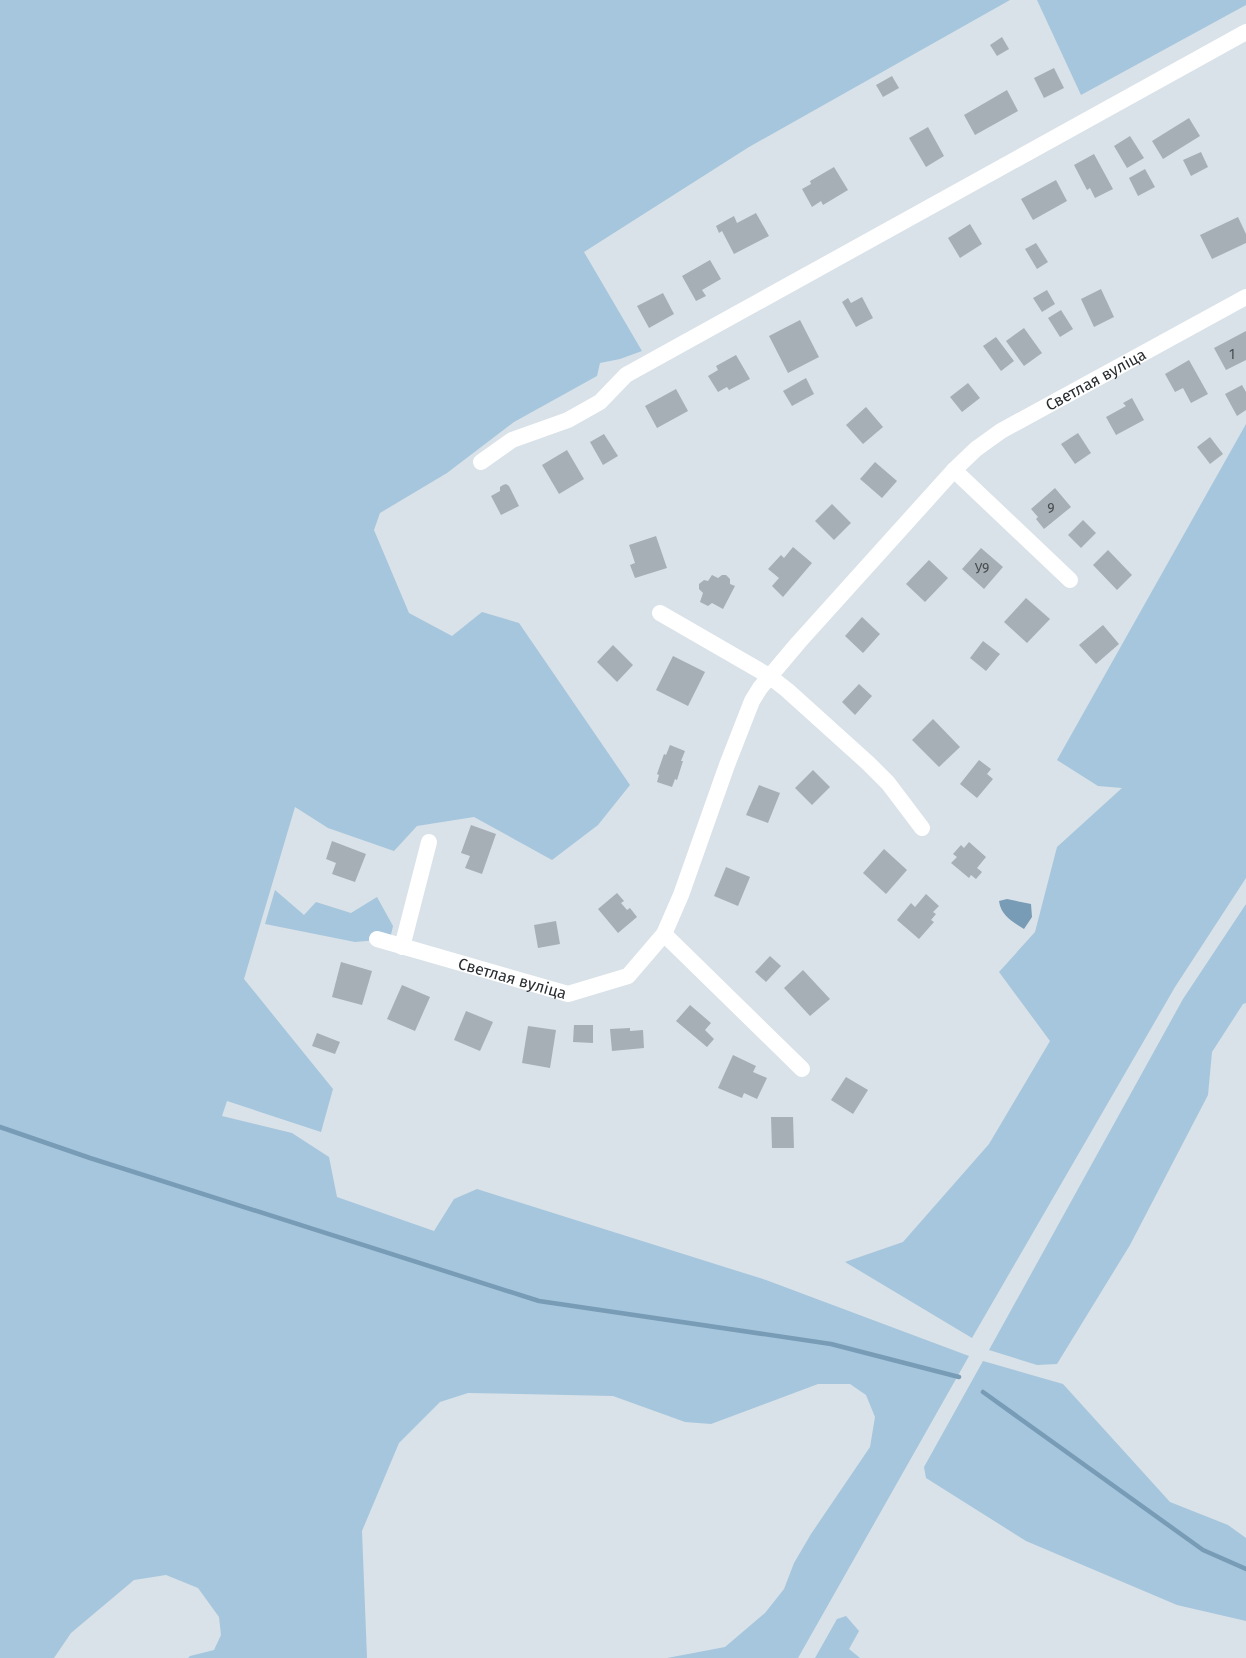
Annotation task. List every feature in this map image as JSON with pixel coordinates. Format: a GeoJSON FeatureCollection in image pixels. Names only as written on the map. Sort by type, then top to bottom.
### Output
{"type":"FeatureCollection","features":[{"type":"Feature","properties":{"kind":"street"},"geometry":{"type":"LineString","coordinates":[[481,462],[512,440],[568,420],[600,402],[626,375],[1246,32]]}},
{"type":"Feature","properties":{"kind":"street","name":"Светлая вуліца"},"geometry":{"type":"LineString","coordinates":[[377,939],[568,994],[628,976],[664,934],[681,895],[728,765],[760,688],[954,470],[976,449],[1001,431],[1246,297]]}},
{"type":"Feature","properties":{"kind":"street"},"geometry":{"type":"LineString","coordinates":[[954,470],[1070,580]]}},
{"type":"Feature","properties":{"kind":"street"},"geometry":{"type":"LineString","coordinates":[[660,613],[769,676],[787,690],[888,783],[922,828]]}},
{"type":"Feature","properties":{"kind":"street"},"geometry":{"type":"LineString","coordinates":[[402,947],[429,842]]}},
{"type":"Feature","properties":{"kind":"street"},"geometry":{"type":"LineString","coordinates":[[664,934],[802,1069]]}},
{"type":"Feature","properties":{"kind":"shaded area"},"geometry":{"type":"Polygon","coordinates":[[[0,0],[1010,0],[749,147],[584,252],[642,351],[600,363],[597,376],[514,422],[447,473],[380,513],[374,530],[409,613],[452,636],[482,612],[519,623],[630,785],[598,825],[552,860],[474,817],[417,826],[394,851],[328,828],[295,807],[244,979],[333,1089],[321,1132],[227,1101],[222,1116],[292,1133],[329,1157],[337,1197],[434,1231],[454,1199],[477,1189],[766,1280],[969,1356],[798,1658],[667,1658],[725,1647],[765,1613],[784,1589],[794,1563],[811,1534],[870,1447],[875,1417],[866,1395],[850,1384],[818,1384],[711,1424],[685,1422],[613,1396],[468,1393],[440,1402],[399,1443],[362,1531],[367,1658],[188,1658],[214,1650],[221,1635],[219,1617],[198,1588],[166,1575],[134,1580],[71,1633],[54,1658],[0,1658],[0,0]]]}},
{"type":"Feature","properties":{"kind":"shaded area"},"geometry":{"type":"Polygon","coordinates":[[[1037,0],[1246,0],[1246,5],[1081,95],[1037,0]]]}},
{"type":"Feature","properties":{"kind":"shaded area"},"geometry":{"type":"Polygon","coordinates":[[[1246,424],[1246,878],[1175,987],[972,1338],[845,1262],[903,1242],[989,1144],[1050,1041],[999,972],[1035,932],[1057,847],[1122,788],[1098,786],[1057,760],[1246,424]]]}},
{"type":"Feature","properties":{"kind":"shaded area"},"geometry":{"type":"Polygon","coordinates":[[[275,890],[304,915],[316,902],[351,913],[377,897],[393,926],[390,939],[355,942],[265,924],[275,890]]]}},
{"type":"Feature","properties":{"kind":"shaded area"},"geometry":{"type":"Polygon","coordinates":[[[1007,899],[1031,904],[1032,917],[1024,929],[1002,911],[999,901],[1007,899]]]}},
{"type":"Feature","properties":{"kind":"shaded area"},"geometry":{"type":"Polygon","coordinates":[[[1246,904],[1246,1003],[1243,1004],[1212,1052],[1208,1095],[1130,1245],[1057,1364],[1037,1365],[989,1350],[1183,999],[1246,904]]]}},
{"type":"Feature","properties":{"kind":"shaded area"},"geometry":{"type":"Polygon","coordinates":[[[983,1361],[1063,1384],[1170,1502],[1228,1525],[1246,1538],[1246,1621],[1177,1605],[1026,1541],[926,1478],[924,1467],[983,1361]]]}},
{"type":"Feature","properties":{"kind":"shaded area"},"geometry":{"type":"Polygon","coordinates":[[[846,1616],[859,1631],[849,1649],[860,1658],[815,1658],[837,1619],[846,1616]]]}},
{"type":"Feature","properties":{"kind":"building"},"geometry":{"type":"Polygon","coordinates":[[[1002,37],[1009,49],[997,56],[990,45],[1002,37]]]}},
{"type":"Feature","properties":{"kind":"building"},"geometry":{"type":"Polygon","coordinates":[[[1054,68],[1064,88],[1044,98],[1034,78],[1054,68]]]}},
{"type":"Feature","properties":{"kind":"building"},"geometry":{"type":"Polygon","coordinates":[[[892,76],[899,88],[883,97],[876,85],[892,76]]]}},
{"type":"Feature","properties":{"kind":"building"},"geometry":{"type":"Polygon","coordinates":[[[1007,90],[1018,111],[975,135],[964,115],[1007,90]]]}},
{"type":"Feature","properties":{"kind":"building"},"geometry":{"type":"Polygon","coordinates":[[[1189,118],[1200,136],[1163,159],[1152,141],[1189,118]]]}},
{"type":"Feature","properties":{"kind":"building"},"geometry":{"type":"Polygon","coordinates":[[[928,127],[944,156],[926,167],[909,138],[928,127]]]}},
{"type":"Feature","properties":{"kind":"building"},"geometry":{"type":"Polygon","coordinates":[[[1130,136],[1144,158],[1127,168],[1114,146],[1130,136]]]}},
{"type":"Feature","properties":{"kind":"building"},"geometry":{"type":"Polygon","coordinates":[[[1201,152],[1208,167],[1191,176],[1183,160],[1201,152]]]}},
{"type":"Feature","properties":{"kind":"building"},"geometry":{"type":"Polygon","coordinates":[[[1094,154],[1113,189],[1095,198],[1090,188],[1087,190],[1074,165],[1094,154]]]}},
{"type":"Feature","properties":{"kind":"building"},"geometry":{"type":"Polygon","coordinates":[[[834,167],[848,190],[823,205],[821,201],[812,207],[802,189],[811,184],[810,181],[834,167]]]}},
{"type":"Feature","properties":{"kind":"building"},"geometry":{"type":"Polygon","coordinates":[[[1145,169],[1155,187],[1138,196],[1129,178],[1145,169]]]}},
{"type":"Feature","properties":{"kind":"building"},"geometry":{"type":"Polygon","coordinates":[[[1056,180],[1067,201],[1033,220],[1021,199],[1056,180]]]}},
{"type":"Feature","properties":{"kind":"building"},"geometry":{"type":"Polygon","coordinates":[[[756,213],[769,236],[734,254],[722,231],[719,233],[716,226],[734,216],[737,223],[756,213]]]}},
{"type":"Feature","properties":{"kind":"building"},"geometry":{"type":"Polygon","coordinates":[[[1238,217],[1246,234],[1246,243],[1212,259],[1200,235],[1238,217]]]}},
{"type":"Feature","properties":{"kind":"building"},"geometry":{"type":"Polygon","coordinates":[[[970,224],[982,244],[960,258],[948,238],[970,224]]]}},
{"type":"Feature","properties":{"kind":"building"},"geometry":{"type":"Polygon","coordinates":[[[1036,243],[1048,262],[1037,269],[1025,249],[1036,243]]]}},
{"type":"Feature","properties":{"kind":"building"},"geometry":{"type":"Polygon","coordinates":[[[710,260],[721,279],[702,290],[706,296],[696,301],[682,276],[710,260]]]}},
{"type":"Feature","properties":{"kind":"building"},"geometry":{"type":"Polygon","coordinates":[[[1101,289],[1114,317],[1094,327],[1081,299],[1101,289]]]}},
{"type":"Feature","properties":{"kind":"building"},"geometry":{"type":"Polygon","coordinates":[[[1047,290],[1055,304],[1042,312],[1033,298],[1047,290]]]}},
{"type":"Feature","properties":{"kind":"building"},"geometry":{"type":"Polygon","coordinates":[[[663,293],[674,314],[649,328],[637,306],[663,293]]]}},
{"type":"Feature","properties":{"kind":"building"},"geometry":{"type":"Polygon","coordinates":[[[862,297],[873,318],[856,327],[842,302],[848,298],[851,303],[862,297]]]}},
{"type":"Feature","properties":{"kind":"building"},"geometry":{"type":"Polygon","coordinates":[[[1061,310],[1073,329],[1060,337],[1048,318],[1061,310]]]}},
{"type":"Feature","properties":{"kind":"building"},"geometry":{"type":"Polygon","coordinates":[[[800,320],[819,357],[788,373],[769,336],[800,320]]]}},
{"type":"Feature","properties":{"kind":"building"},"geometry":{"type":"Polygon","coordinates":[[[1024,328],[1042,353],[1024,366],[1006,341],[1024,328]]]}},
{"type":"Feature","properties":{"kind":"building"},"geometry":{"type":"Polygon","coordinates":[[[1246,331],[1246,360],[1226,370],[1214,348],[1246,331]]]}},
{"type":"Feature","properties":{"kind":"building"},"geometry":{"type":"Polygon","coordinates":[[[996,337],[1014,361],[1001,371],[983,346],[996,337]]]}},
{"type":"Feature","properties":{"kind":"building"},"geometry":{"type":"Polygon","coordinates":[[[736,355],[750,379],[729,390],[727,387],[718,392],[708,376],[718,370],[716,366],[736,355]]]}},
{"type":"Feature","properties":{"kind":"building"},"geometry":{"type":"Polygon","coordinates":[[[1189,360],[1208,394],[1191,403],[1183,388],[1175,392],[1165,374],[1189,360]]]}},
{"type":"Feature","properties":{"kind":"building"},"geometry":{"type":"Polygon","coordinates":[[[806,378],[814,394],[792,406],[783,391],[806,378]]]}},
{"type":"Feature","properties":{"kind":"building"},"geometry":{"type":"Polygon","coordinates":[[[968,383],[980,398],[962,412],[950,397],[968,383]]]}},
{"type":"Feature","properties":{"kind":"building"},"geometry":{"type":"Polygon","coordinates":[[[1242,385],[1246,392],[1246,410],[1237,416],[1225,394],[1242,385]]]}},
{"type":"Feature","properties":{"kind":"building"},"geometry":{"type":"Polygon","coordinates":[[[676,389],[688,411],[657,428],[645,406],[676,389]]]}},
{"type":"Feature","properties":{"kind":"building"},"geometry":{"type":"Polygon","coordinates":[[[1132,398],[1144,420],[1116,435],[1106,417],[1126,406],[1123,403],[1132,398]]]}},
{"type":"Feature","properties":{"kind":"building"},"geometry":{"type":"Polygon","coordinates":[[[866,407],[883,427],[863,444],[846,425],[866,407]]]}},
{"type":"Feature","properties":{"kind":"building"},"geometry":{"type":"Polygon","coordinates":[[[1078,433],[1091,453],[1075,464],[1061,444],[1078,433]]]}},
{"type":"Feature","properties":{"kind":"building"},"geometry":{"type":"Polygon","coordinates":[[[604,434],[618,456],[603,465],[590,442],[604,434]]]}},
{"type":"Feature","properties":{"kind":"building"},"geometry":{"type":"Polygon","coordinates":[[[1210,437],[1223,454],[1210,464],[1197,447],[1210,437]]]}},
{"type":"Feature","properties":{"kind":"building"},"geometry":{"type":"Polygon","coordinates":[[[567,450],[584,479],[559,494],[542,465],[567,450]]]}},
{"type":"Feature","properties":{"kind":"building"},"geometry":{"type":"Polygon","coordinates":[[[875,462],[897,481],[882,498],[860,479],[875,462]]]}},
{"type":"Feature","properties":{"kind":"building"},"geometry":{"type":"Polygon","coordinates":[[[506,484],[519,506],[501,515],[491,496],[506,484]]]}},
{"type":"Feature","properties":{"kind":"building"},"geometry":{"type":"Polygon","coordinates":[[[1055,488],[1071,507],[1044,529],[1031,509],[1055,488]]]}},
{"type":"Feature","properties":{"kind":"building"},"geometry":{"type":"Polygon","coordinates":[[[832,504],[851,523],[834,540],[815,521],[832,504]]]}},
{"type":"Feature","properties":{"kind":"building"},"geometry":{"type":"Polygon","coordinates":[[[1083,520],[1096,533],[1081,548],[1068,535],[1083,520]]]}},
{"type":"Feature","properties":{"kind":"building"},"geometry":{"type":"Polygon","coordinates":[[[656,536],[667,568],[635,578],[630,565],[635,563],[629,545],[656,536]]]}},
{"type":"Feature","properties":{"kind":"building"},"geometry":{"type":"Polygon","coordinates":[[[793,547],[812,563],[783,597],[772,586],[779,578],[768,569],[781,555],[784,558],[793,547]]]}},
{"type":"Feature","properties":{"kind":"building"},"geometry":{"type":"Polygon","coordinates":[[[981,548],[1003,567],[984,589],[962,569],[981,548]]]}},
{"type":"Feature","properties":{"kind":"building"},"geometry":{"type":"Polygon","coordinates":[[[1108,550],[1132,575],[1117,590],[1093,565],[1108,550]]]}},
{"type":"Feature","properties":{"kind":"building"},"geometry":{"type":"Polygon","coordinates":[[[929,560],[948,578],[925,602],[906,584],[929,560]]]}},
{"type":"Feature","properties":{"kind":"building"},"geometry":{"type":"Polygon","coordinates":[[[712,575],[718,578],[726,575],[730,579],[730,584],[735,586],[723,609],[712,603],[708,606],[700,602],[703,593],[699,589],[699,584],[704,580],[708,581],[712,575]]]}},
{"type":"Feature","properties":{"kind":"building"},"geometry":{"type":"Polygon","coordinates":[[[1026,598],[1050,619],[1027,643],[1004,622],[1026,598]]]}},
{"type":"Feature","properties":{"kind":"building"},"geometry":{"type":"Polygon","coordinates":[[[862,617],[880,634],[863,653],[845,636],[862,617]]]}},
{"type":"Feature","properties":{"kind":"building"},"geometry":{"type":"Polygon","coordinates":[[[1103,625],[1119,644],[1096,664],[1079,645],[1103,625]]]}},
{"type":"Feature","properties":{"kind":"building"},"geometry":{"type":"Polygon","coordinates":[[[983,641],[1000,654],[986,671],[970,658],[983,641]]]}},
{"type":"Feature","properties":{"kind":"building"},"geometry":{"type":"Polygon","coordinates":[[[613,645],[633,665],[617,682],[597,662],[613,645]]]}},
{"type":"Feature","properties":{"kind":"building"},"geometry":{"type":"Polygon","coordinates":[[[673,656],[705,672],[688,706],[656,690],[673,656]]]}},
{"type":"Feature","properties":{"kind":"building"},"geometry":{"type":"Polygon","coordinates":[[[859,684],[872,696],[855,715],[842,702],[859,684]]]}},
{"type":"Feature","properties":{"kind":"building"},"geometry":{"type":"Polygon","coordinates":[[[933,719],[960,747],[939,767],[912,740],[933,719]]]}},
{"type":"Feature","properties":{"kind":"building"},"geometry":{"type":"Polygon","coordinates":[[[670,745],[685,751],[677,780],[675,779],[672,787],[657,782],[659,775],[657,774],[664,754],[666,755],[670,745]]]}},
{"type":"Feature","properties":{"kind":"building"},"geometry":{"type":"Polygon","coordinates":[[[979,760],[991,769],[987,774],[993,779],[977,798],[960,784],[979,760]]]}},
{"type":"Feature","properties":{"kind":"building"},"geometry":{"type":"Polygon","coordinates":[[[813,770],[830,787],[812,805],[795,788],[813,770]]]}},
{"type":"Feature","properties":{"kind":"building"},"geometry":{"type":"Polygon","coordinates":[[[759,785],[780,793],[768,823],[746,815],[759,785]]]}},
{"type":"Feature","properties":{"kind":"building"},"geometry":{"type":"Polygon","coordinates":[[[471,825],[496,834],[482,874],[465,868],[470,856],[461,853],[471,825]]]}},
{"type":"Feature","properties":{"kind":"building"},"geometry":{"type":"Polygon","coordinates":[[[332,841],[366,854],[355,882],[332,874],[336,863],[326,859],[332,841]]]}},
{"type":"Feature","properties":{"kind":"building"},"geometry":{"type":"Polygon","coordinates":[[[969,842],[986,857],[977,868],[982,872],[976,879],[971,875],[969,878],[951,863],[957,857],[953,854],[961,845],[964,848],[969,842]]]}},
{"type":"Feature","properties":{"kind":"building"},"geometry":{"type":"Polygon","coordinates":[[[884,849],[907,870],[886,894],[863,873],[884,849]]]}},
{"type":"Feature","properties":{"kind":"building"},"geometry":{"type":"Polygon","coordinates":[[[726,867],[750,877],[738,906],[714,896],[726,867]]]}},
{"type":"Feature","properties":{"kind":"building"},"geometry":{"type":"Polygon","coordinates":[[[617,893],[624,901],[621,903],[627,910],[630,908],[637,917],[618,933],[598,909],[617,893]]]}},
{"type":"Feature","properties":{"kind":"building"},"geometry":{"type":"Polygon","coordinates":[[[926,894],[939,906],[933,912],[936,914],[931,920],[934,922],[919,939],[897,920],[911,903],[915,907],[926,894]]]}},
{"type":"Feature","properties":{"kind":"building"},"geometry":{"type":"Polygon","coordinates":[[[556,921],[560,944],[538,948],[534,925],[556,921]]]}},
{"type":"Feature","properties":{"kind":"building"},"geometry":{"type":"Polygon","coordinates":[[[770,956],[781,966],[766,982],[755,972],[770,956]]]}},
{"type":"Feature","properties":{"kind":"building"},"geometry":{"type":"Polygon","coordinates":[[[341,962],[372,971],[362,1005],[332,997],[341,962]]]}},
{"type":"Feature","properties":{"kind":"building"},"geometry":{"type":"Polygon","coordinates":[[[803,970],[830,999],[810,1016],[784,988],[803,970]]]}},
{"type":"Feature","properties":{"kind":"building"},"geometry":{"type":"Polygon","coordinates":[[[402,985],[430,997],[415,1031],[387,1019],[402,985]]]}},
{"type":"Feature","properties":{"kind":"building"},"geometry":{"type":"Polygon","coordinates":[[[690,1005],[711,1023],[705,1030],[714,1039],[707,1047],[676,1021],[690,1005]]]}},
{"type":"Feature","properties":{"kind":"building"},"geometry":{"type":"Polygon","coordinates":[[[466,1011],[493,1022],[480,1051],[454,1040],[466,1011]]]}},
{"type":"Feature","properties":{"kind":"building"},"geometry":{"type":"Polygon","coordinates":[[[574,1025],[593,1025],[593,1043],[573,1042],[574,1025]]]}},
{"type":"Feature","properties":{"kind":"building"},"geometry":{"type":"Polygon","coordinates":[[[528,1026],[556,1030],[550,1068],[522,1063],[528,1026]]]}},
{"type":"Feature","properties":{"kind":"building"},"geometry":{"type":"Polygon","coordinates":[[[630,1028],[630,1031],[643,1030],[644,1048],[612,1051],[610,1029],[630,1028]]]}},
{"type":"Feature","properties":{"kind":"building"},"geometry":{"type":"Polygon","coordinates":[[[317,1033],[340,1042],[335,1054],[312,1046],[317,1033]]]}},
{"type":"Feature","properties":{"kind":"building"},"geometry":{"type":"Polygon","coordinates":[[[733,1055],[756,1066],[753,1072],[767,1078],[757,1099],[744,1093],[742,1098],[718,1088],[733,1055]]]}},
{"type":"Feature","properties":{"kind":"building"},"geometry":{"type":"Polygon","coordinates":[[[846,1077],[868,1090],[853,1114],[831,1100],[846,1077]]]}},
{"type":"Feature","properties":{"kind":"building"},"geometry":{"type":"Polygon","coordinates":[[[771,1117],[793,1117],[794,1148],[772,1148],[771,1117]]]}},
{"type":"Feature","properties":{"kind":"waterway"},"geometry":{"type":"LineString","coordinates":[[0,1127],[90,1158],[539,1301],[831,1344],[959,1377]]}},
{"type":"Feature","properties":{"kind":"waterway"},"geometry":{"type":"LineString","coordinates":[[983,1392],[1203,1550],[1246,1569]]}}]}
